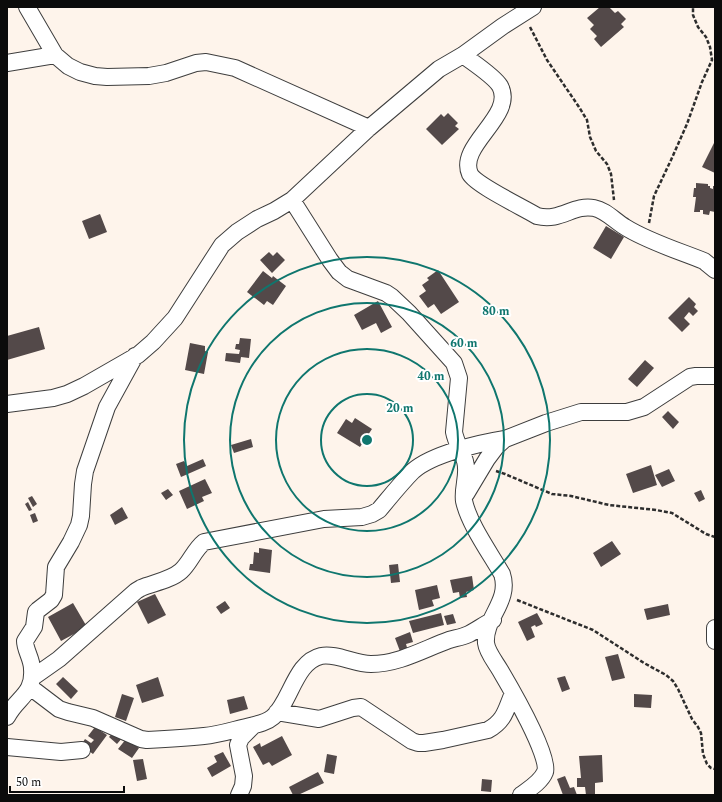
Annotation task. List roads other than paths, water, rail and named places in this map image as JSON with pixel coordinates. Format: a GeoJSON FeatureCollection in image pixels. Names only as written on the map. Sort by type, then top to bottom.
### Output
{"type":"FeatureCollection","features":[{"type":"Feature","properties":{"kind":"street"},"geometry":{"type":"LineString","coordinates":[[27,7],[56,55],[74,70],[101,76],[149,76],[166,73],[196,63],[206,62],[220,64],[234,68],[369,128]]}},
{"type":"Feature","properties":{"kind":"street"},"geometry":{"type":"LineString","coordinates":[[7,404],[52,398],[67,394],[135,356],[153,342],[175,318],[222,245],[237,232],[257,219],[292,200],[369,128],[439,69],[463,55],[528,10]]}},
{"type":"Feature","properties":{"kind":"street"},"geometry":{"type":"LineString","coordinates":[[7,63],[56,55]]}},
{"type":"Feature","properties":{"kind":"street"},"geometry":{"type":"LineString","coordinates":[[463,55],[495,80],[500,86],[503,94],[500,109],[470,155],[470,174],[479,183],[537,216],[546,218],[555,217],[581,208],[593,207],[625,227],[704,261],[715,270]]}},
{"type":"Feature","properties":{"kind":"street"},"geometry":{"type":"LineString","coordinates":[[292,200],[339,272],[348,279],[386,293],[392,297],[409,313],[454,363],[459,378],[454,432],[465,462],[466,470],[464,499],[470,518],[502,574],[505,587],[488,631],[487,646],[513,692],[537,740],[546,764],[546,771],[542,777],[521,795]]}},
{"type":"Feature","properties":{"kind":"street"},"geometry":{"type":"LineString","coordinates":[[31,683],[32,664],[25,641],[34,627],[38,610],[51,600],[54,595],[56,567],[79,525],[83,484],[107,407],[135,356]]}},
{"type":"Feature","properties":{"kind":"street"},"geometry":{"type":"LineString","coordinates":[[7,717],[11,710],[26,693],[31,683],[136,591],[175,576],[182,571],[197,549],[204,542],[324,518],[357,517],[372,514],[379,510],[414,471],[427,462],[460,449],[505,439],[546,423],[581,412],[627,412],[636,410],[644,407],[690,377],[715,376]]}},
{"type":"Feature","properties":{"kind":"street"},"geometry":{"type":"LineString","coordinates":[[464,499],[482,467],[496,447],[505,439]]}},
{"type":"Feature","properties":{"kind":"street"},"geometry":{"type":"LineString","coordinates":[[31,683],[59,709],[72,714],[93,718],[147,740],[205,736],[254,725],[269,720],[277,712],[296,679],[307,664],[312,660],[322,656],[330,656],[363,664],[387,662],[407,657],[449,640],[463,637],[493,620]]}},
{"type":"Feature","properties":{"kind":"street"},"geometry":{"type":"LineString","coordinates":[[715,628],[715,641]]}},
{"type":"Feature","properties":{"kind":"street"},"geometry":{"type":"LineString","coordinates":[[277,712],[319,719],[352,708],[361,708],[412,741],[424,744],[488,730],[496,726],[502,720],[513,692]]}},
{"type":"Feature","properties":{"kind":"street"},"geometry":{"type":"LineString","coordinates":[[238,795],[243,786],[244,776],[238,745],[241,738],[254,725]]}},
{"type":"Feature","properties":{"kind":"street"},"geometry":{"type":"LineString","coordinates":[[7,747],[61,752],[82,750]]}}]}
